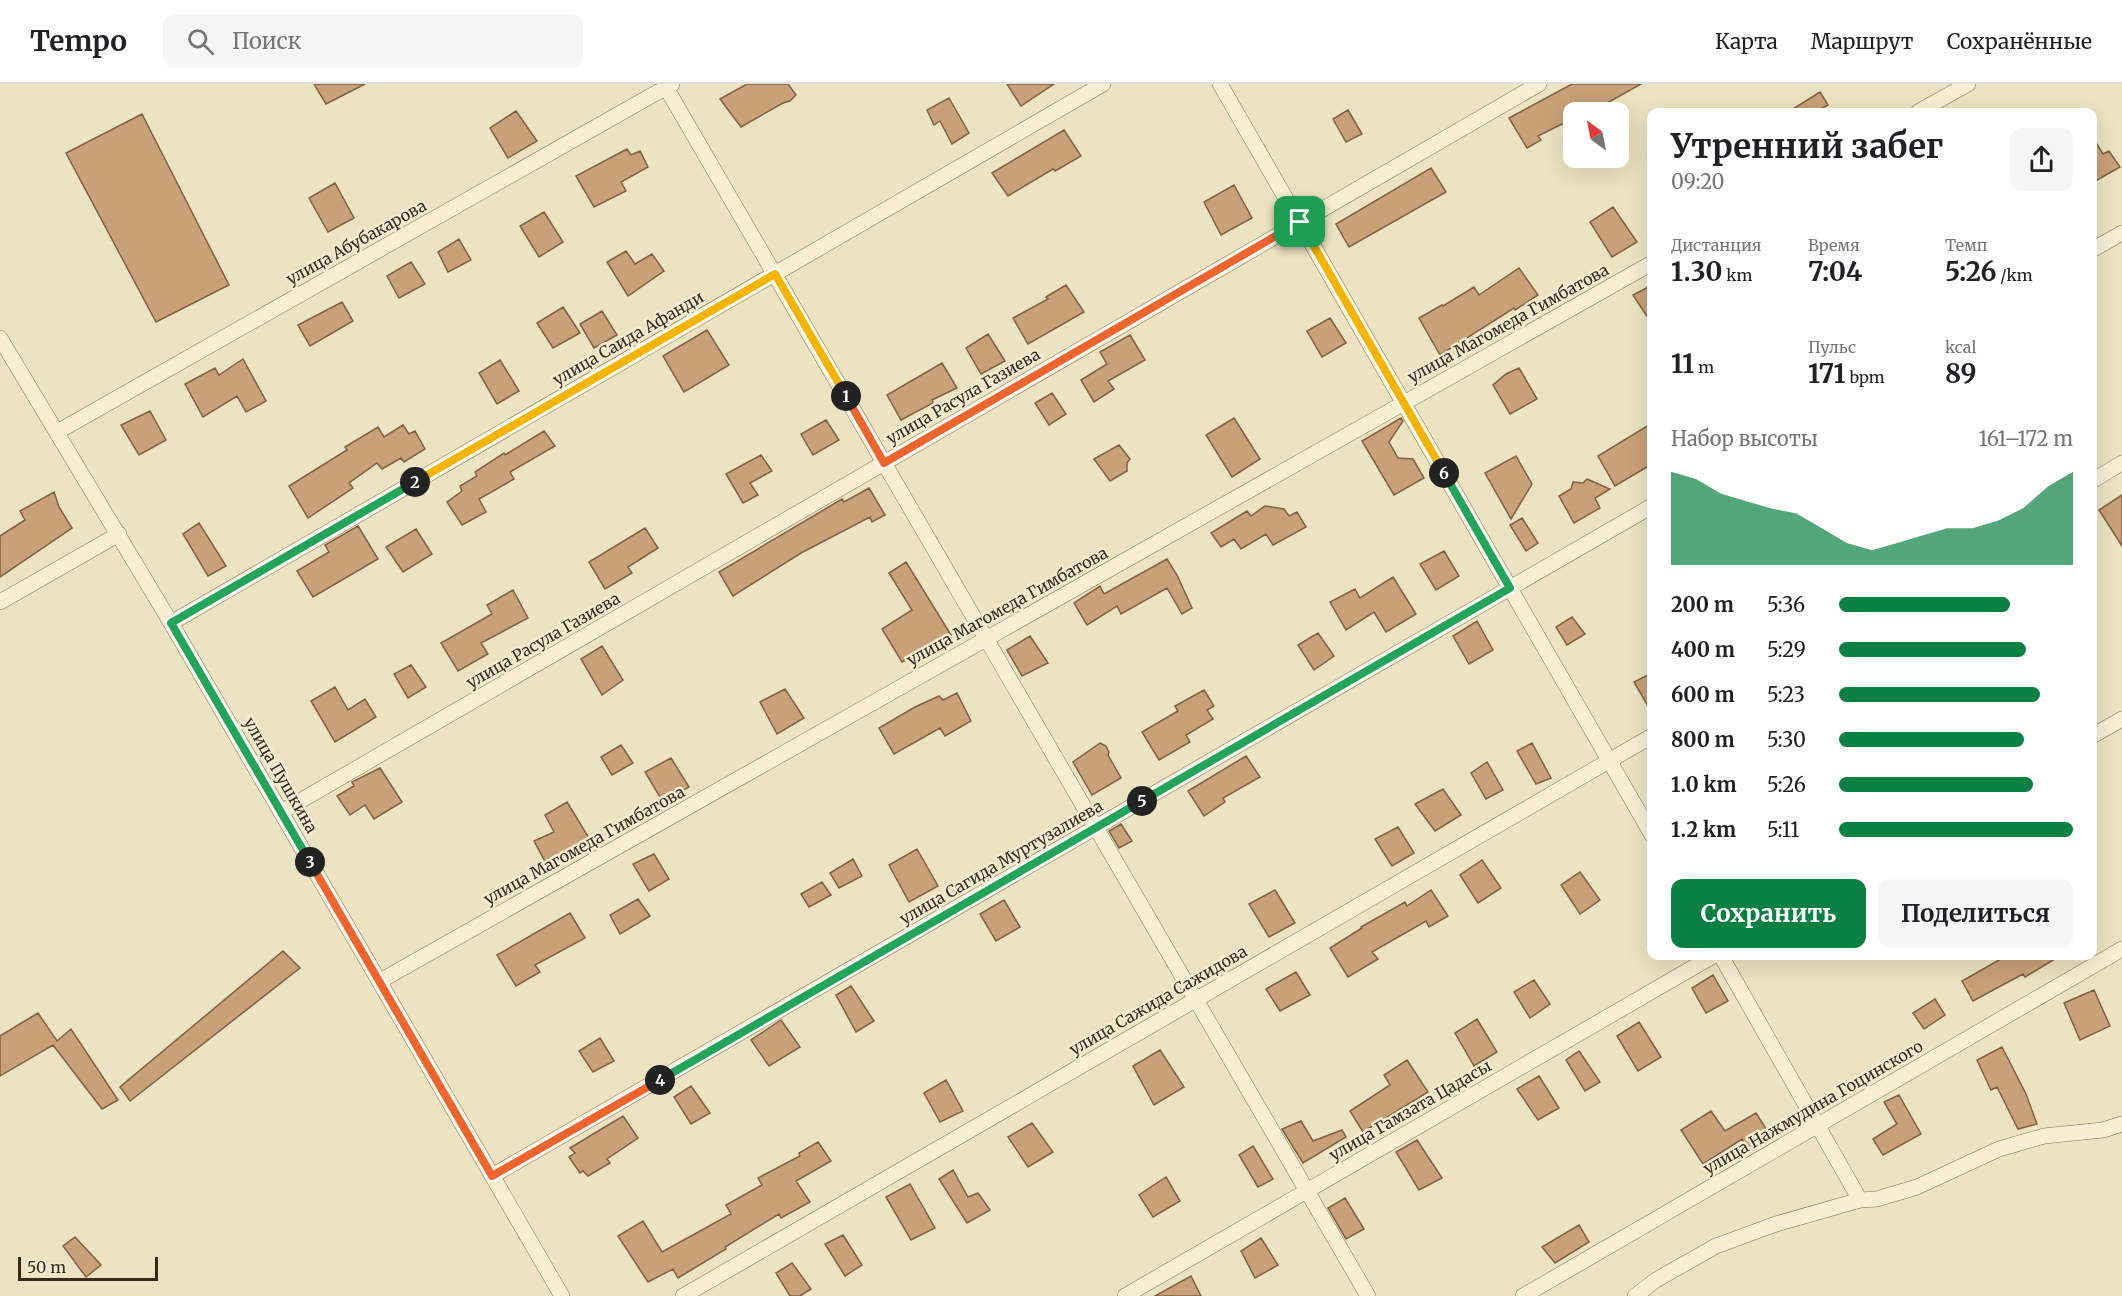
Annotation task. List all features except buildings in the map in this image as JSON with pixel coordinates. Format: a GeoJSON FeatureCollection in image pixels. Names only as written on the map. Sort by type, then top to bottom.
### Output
{"type":"FeatureCollection","features":[{"type":"Feature","properties":{"kind":"street","name":"улица Саида Афанди"},"geometry":{"type":"LineString","coordinates":[[171,623],[1103,84]]}},
{"type":"Feature","properties":{"kind":"street"},"geometry":{"type":"LineString","coordinates":[[1220,84],[1647,826]]}},
{"type":"Feature","properties":{"kind":"street","name":"улица Расула Газиева"},"geometry":{"type":"LineString","coordinates":[[281,812],[1539,84]]}},
{"type":"Feature","properties":{"kind":"street"},"geometry":{"type":"LineString","coordinates":[[1925,108],[1968,84]]}},
{"type":"Feature","properties":{"kind":"street"},"geometry":{"type":"LineString","coordinates":[[668,85],[884,463],[1368,1296]]}},
{"type":"Feature","properties":{"kind":"street","name":"улица Абубакарова"},"geometry":{"type":"LineString","coordinates":[[57,432],[668,85]]}},
{"type":"Feature","properties":{"kind":"street"},"geometry":{"type":"LineString","coordinates":[[2097,247],[2122,233]]}},
{"type":"Feature","properties":{"kind":"street","name":"улица Магомеда Гимбатова"},"geometry":{"type":"LineString","coordinates":[[380,981],[1647,266]]}},
{"type":"Feature","properties":{"kind":"street","name":"улица Пушкина"},"geometry":{"type":"LineString","coordinates":[[0,338],[119,534],[561,1296]]}},
{"type":"Feature","properties":{"kind":"street"},"geometry":{"type":"LineString","coordinates":[[2097,478],[2122,464]]}},
{"type":"Feature","properties":{"kind":"street","name":"улица Сагида Муртузалиева"},"geometry":{"type":"LineString","coordinates":[[492,1176],[1647,509]]}},
{"type":"Feature","properties":{"kind":"street"},"geometry":{"type":"LineString","coordinates":[[0,602],[119,534]]}},
{"type":"Feature","properties":{"kind":"street"},"geometry":{"type":"LineString","coordinates":[[2097,733],[2122,719]]}},
{"type":"Feature","properties":{"kind":"street","name":"улица Сажида Сажидова"},"geometry":{"type":"LineString","coordinates":[[683,1296],[1647,739]]}},
{"type":"Feature","properties":{"kind":"street","name":"улица Нажмудина Гоцинского"},"geometry":{"type":"LineString","coordinates":[[1523,1296],[2122,949]]}},
{"type":"Feature","properties":{"kind":"street","name":"улица Гамзата Цадасы"},"geometry":{"type":"LineString","coordinates":[[1125,1296],[1706,960]]}},
{"type":"Feature","properties":{"kind":"street"},"geometry":{"type":"LineString","coordinates":[[1723,960],[1860,1200]]}},
{"type":"Feature","properties":{"kind":"street"},"geometry":{"type":"LineString","coordinates":[[1635,1296],[1656,1280],[1716,1246],[1776,1224],[1860,1200],[1877,1199],[1917,1187],[1999,1149],[2044,1136],[2103,1130],[2122,1124]]}},
{"type":"Feature","properties":{"kind":"route"},"geometry":{"type":"LineString","coordinates":[[1300,222],[1510,588],[492,1176],[171,623],[775,274],[884,463],[1300,222]]}}]}
